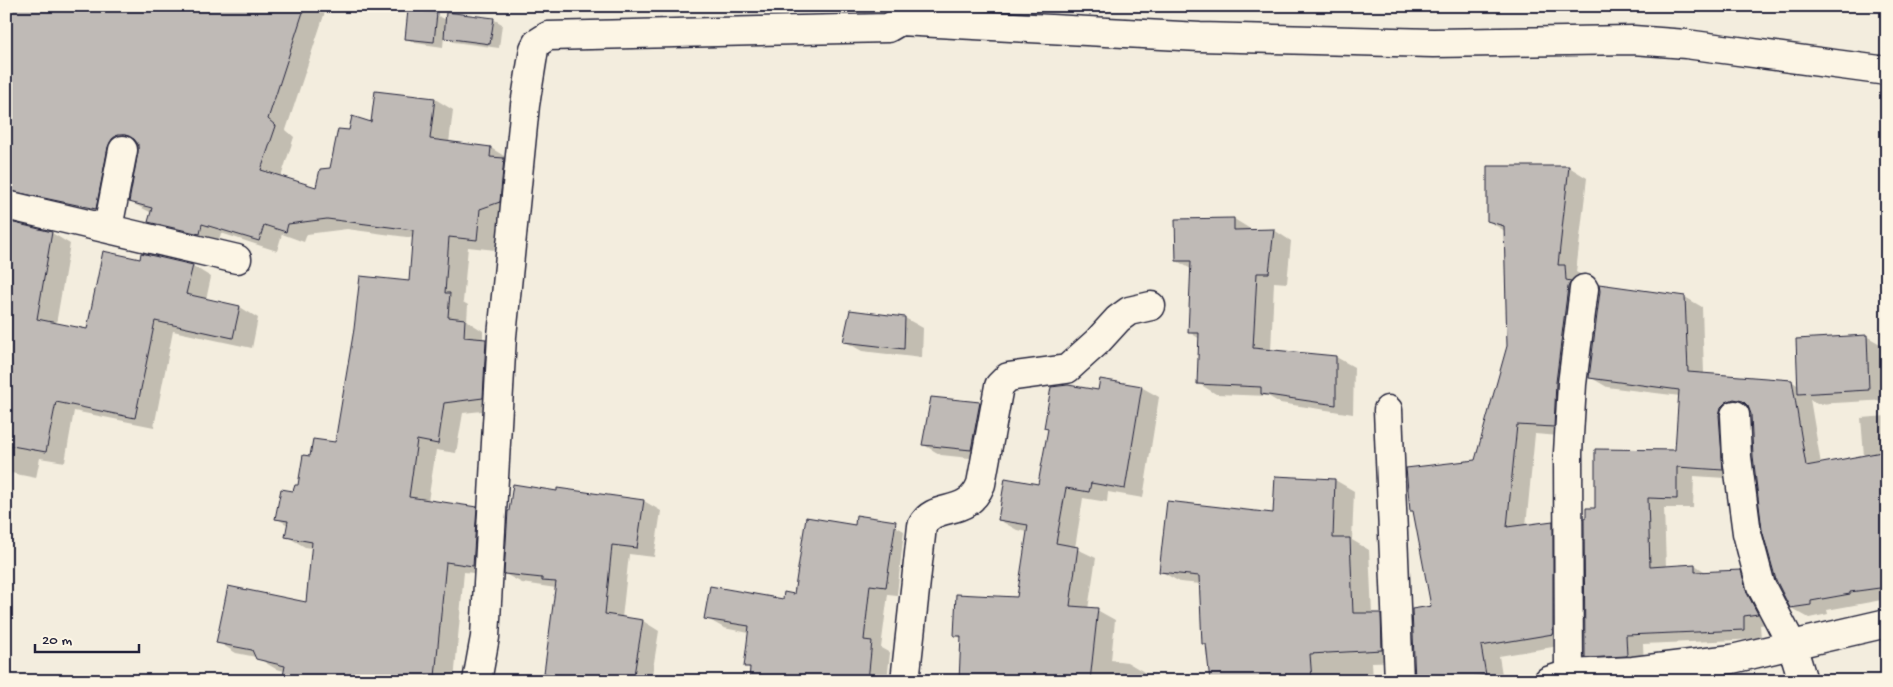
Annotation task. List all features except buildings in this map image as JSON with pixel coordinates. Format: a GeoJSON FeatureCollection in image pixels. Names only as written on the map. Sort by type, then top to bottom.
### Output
{"type":"FeatureCollection","features":[{"type":"Feature","properties":{"kind":"street"},"geometry":{"type":"LineString","coordinates":[[477,681],[486,623],[502,336],[525,105],[534,49],[537,43],[548,36],[888,28],[900,14],[1239,38],[1433,43],[1633,40],[1686,44],[1887,71]]}},
{"type":"Feature","properties":{"kind":"street"},"geometry":{"type":"LineString","coordinates":[[108,228],[123,150]]}},
{"type":"Feature","properties":{"kind":"street"},"geometry":{"type":"LineString","coordinates":[[6,205],[236,259]]}},
{"type":"Feature","properties":{"kind":"street"},"geometry":{"type":"LineString","coordinates":[[1584,289],[1572,384],[1558,678],[1634,676],[1732,659],[1887,623]]}},
{"type":"Feature","properties":{"kind":"street"},"geometry":{"type":"LineString","coordinates":[[905,681],[922,526],[931,514],[963,505],[978,492],[999,386],[1008,377],[1067,369],[1097,342],[1118,319],[1129,312],[1151,306]]}},
{"type":"Feature","properties":{"kind":"street"},"geometry":{"type":"LineString","coordinates":[[1388,410],[1399,681]]}},
{"type":"Feature","properties":{"kind":"street"},"geometry":{"type":"LineString","coordinates":[[1735,415],[1737,457],[1747,533],[1761,586],[1792,645],[1802,681]]}}]}
